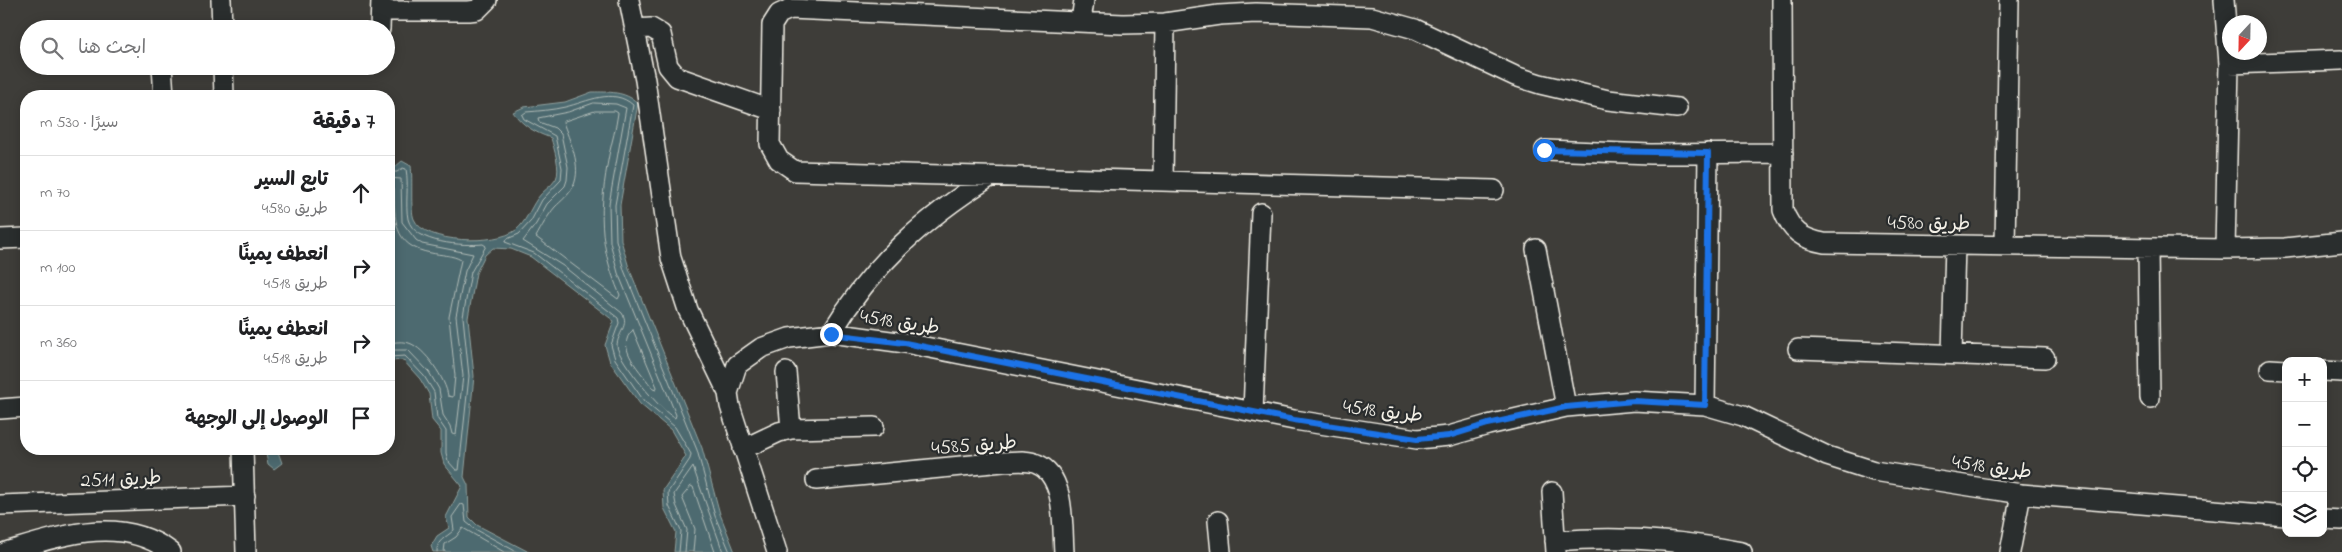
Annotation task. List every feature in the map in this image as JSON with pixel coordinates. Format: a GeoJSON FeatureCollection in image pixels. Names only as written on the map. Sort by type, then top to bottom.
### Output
{"type":"FeatureCollection","features":[{"type":"Feature","properties":{"kind":"street"},"geometry":{"type":"LineString","coordinates":[[221,0],[222,20]]}},
{"type":"Feature","properties":{"kind":"street"},"geometry":{"type":"LineString","coordinates":[[381,13],[469,11],[477,10],[487,0]]}},
{"type":"Feature","properties":{"kind":"street"},"geometry":{"type":"LineString","coordinates":[[629,0],[645,80],[671,258],[688,310],[728,393],[743,449],[777,552]]}},
{"type":"Feature","properties":{"kind":"street"},"geometry":{"type":"LineString","coordinates":[[1081,21],[1084,0]]}},
{"type":"Feature","properties":{"kind":"street","name":"طريق 4580"},"geometry":{"type":"LineString","coordinates":[[1782,0],[1783,210],[1788,223],[1796,233],[1808,240],[1824,244],[2148,249],[2285,248],[2342,242]]}},
{"type":"Feature","properties":{"kind":"street"},"geometry":{"type":"LineString","coordinates":[[2005,246],[2009,0]]}},
{"type":"Feature","properties":{"kind":"street"},"geometry":{"type":"LineString","coordinates":[[2224,0],[2229,64],[2226,249]]}},
{"type":"Feature","properties":{"kind":"street"},"geometry":{"type":"LineString","coordinates":[[1494,190],[795,171],[779,160],[773,153],[769,134],[772,25],[775,19],[784,11],[796,10],[1123,24],[1256,13],[1372,18],[1415,29],[1506,72],[1540,84],[1608,100],[1677,108]]}},
{"type":"Feature","properties":{"kind":"street"},"geometry":{"type":"LineString","coordinates":[[1162,181],[1165,22]]}},
{"type":"Feature","properties":{"kind":"street"},"geometry":{"type":"LineString","coordinates":[[634,29],[652,28],[661,34],[668,66],[677,77],[771,110]]}},
{"type":"Feature","properties":{"kind":"street"},"geometry":{"type":"LineString","coordinates":[[2229,64],[2341,60]]}},
{"type":"Feature","properties":{"kind":"street"},"geometry":{"type":"LineString","coordinates":[[163,75],[164,90]]}},
{"type":"Feature","properties":{"kind":"street"},"geometry":{"type":"LineString","coordinates":[[223,75],[224,90]]}},
{"type":"Feature","properties":{"kind":"street"},"geometry":{"type":"LineString","coordinates":[[1544,150],[1783,153]]}},
{"type":"Feature","properties":{"kind":"street"},"geometry":{"type":"LineString","coordinates":[[1705,405],[1708,153]]}},
{"type":"Feature","properties":{"kind":"street"},"geometry":{"type":"LineString","coordinates":[[831,334],[850,301],[892,253],[939,212],[990,177]]}},
{"type":"Feature","properties":{"kind":"street"},"geometry":{"type":"LineString","coordinates":[[1253,412],[1260,213]]}},
{"type":"Feature","properties":{"kind":"street"},"geometry":{"type":"LineString","coordinates":[[0,239],[20,238]]}},
{"type":"Feature","properties":{"kind":"street"},"geometry":{"type":"LineString","coordinates":[[1952,354],[1955,245]]}},
{"type":"Feature","properties":{"kind":"street"},"geometry":{"type":"LineString","coordinates":[[1536,248],[1566,407]]}},
{"type":"Feature","properties":{"kind":"street"},"geometry":{"type":"LineString","coordinates":[[2148,249],[2150,398]]}},
{"type":"Feature","properties":{"kind":"street","name":"طريق 4518"},"geometry":{"type":"LineString","coordinates":[[728,393],[737,365],[761,348],[789,338],[831,334],[914,344],[1294,420],[1417,439],[1449,436],[1488,424],[1566,407],[1634,401],[1705,405],[1743,416],[1850,464],[1874,471],[2021,494],[2282,516]]}},
{"type":"Feature","properties":{"kind":"street"},"geometry":{"type":"LineString","coordinates":[[1798,349],[2044,358]]}},
{"type":"Feature","properties":{"kind":"street"},"geometry":{"type":"LineString","coordinates":[[2327,371],[2342,372]]}},
{"type":"Feature","properties":{"kind":"street"},"geometry":{"type":"LineString","coordinates":[[786,372],[791,429]]}},
{"type":"Feature","properties":{"kind":"street"},"geometry":{"type":"LineString","coordinates":[[0,409],[20,407]]}},
{"type":"Feature","properties":{"kind":"street"},"geometry":{"type":"LineString","coordinates":[[743,449],[778,432],[791,429],[874,427]]}},
{"type":"Feature","properties":{"kind":"street"},"geometry":{"type":"LineString","coordinates":[[242,455],[246,552]]}},
{"type":"Feature","properties":{"kind":"street","name":"طريق 4585"},"geometry":{"type":"LineString","coordinates":[[816,480],[1002,462],[1036,463],[1047,470],[1056,481],[1064,552]]}},
{"type":"Feature","properties":{"kind":"street"},"geometry":{"type":"LineString","coordinates":[[1552,492],[1556,547],[1580,539],[1645,546],[1708,545],[1742,552]]}},
{"type":"Feature","properties":{"kind":"street"},"geometry":{"type":"LineString","coordinates":[[2010,552],[2021,494]]}},
{"type":"Feature","properties":{"kind":"street","name":"طريق 2511"},"geometry":{"type":"LineString","coordinates":[[0,505],[245,496]]}},
{"type":"Feature","properties":{"kind":"street"},"geometry":{"type":"LineString","coordinates":[[2327,519],[2342,520]]}},
{"type":"Feature","properties":{"kind":"street"},"geometry":{"type":"LineString","coordinates":[[1218,521],[1221,552]]}},
{"type":"Feature","properties":{"kind":"street"},"geometry":{"type":"LineString","coordinates":[[6,552],[48,539],[96,530],[113,530],[144,536],[171,552]]}},
{"type":"Feature","properties":{"kind":"water"},"geometry":{"type":"Polygon","coordinates":[[[592,92],[611,92],[627,96],[638,103],[620,205],[621,240],[629,268],[702,448],[720,514],[735,552],[674,552],[676,532],[664,508],[663,490],[686,456],[671,430],[640,404],[610,362],[605,345],[614,321],[531,257],[511,249],[493,248],[485,255],[476,273],[468,318],[474,376],[464,477],[468,485],[469,517],[477,525],[529,552],[433,552],[431,546],[437,536],[449,528],[446,517],[462,486],[444,464],[441,453],[441,431],[432,420],[429,394],[420,379],[403,360],[395,361],[395,167],[402,161],[411,166],[413,215],[420,227],[431,233],[462,240],[478,240],[507,235],[523,223],[539,196],[556,179],[558,170],[551,138],[529,128],[513,112],[524,107],[565,102],[592,92]]]}},
{"type":"Feature","properties":{"kind":"water"},"geometry":{"type":"Polygon","coordinates":[[[266,455],[279,455],[282,463],[274,469],[268,464],[266,455]]]}},
{"type":"Feature","properties":{"kind":"route"},"geometry":{"type":"LineString","coordinates":[[831,334],[869,337],[905,343],[1294,420],[1417,439],[1449,436],[1488,424],[1566,407],[1634,401],[1705,405],[1708,153],[1651,154],[1544,150]]}}]}
